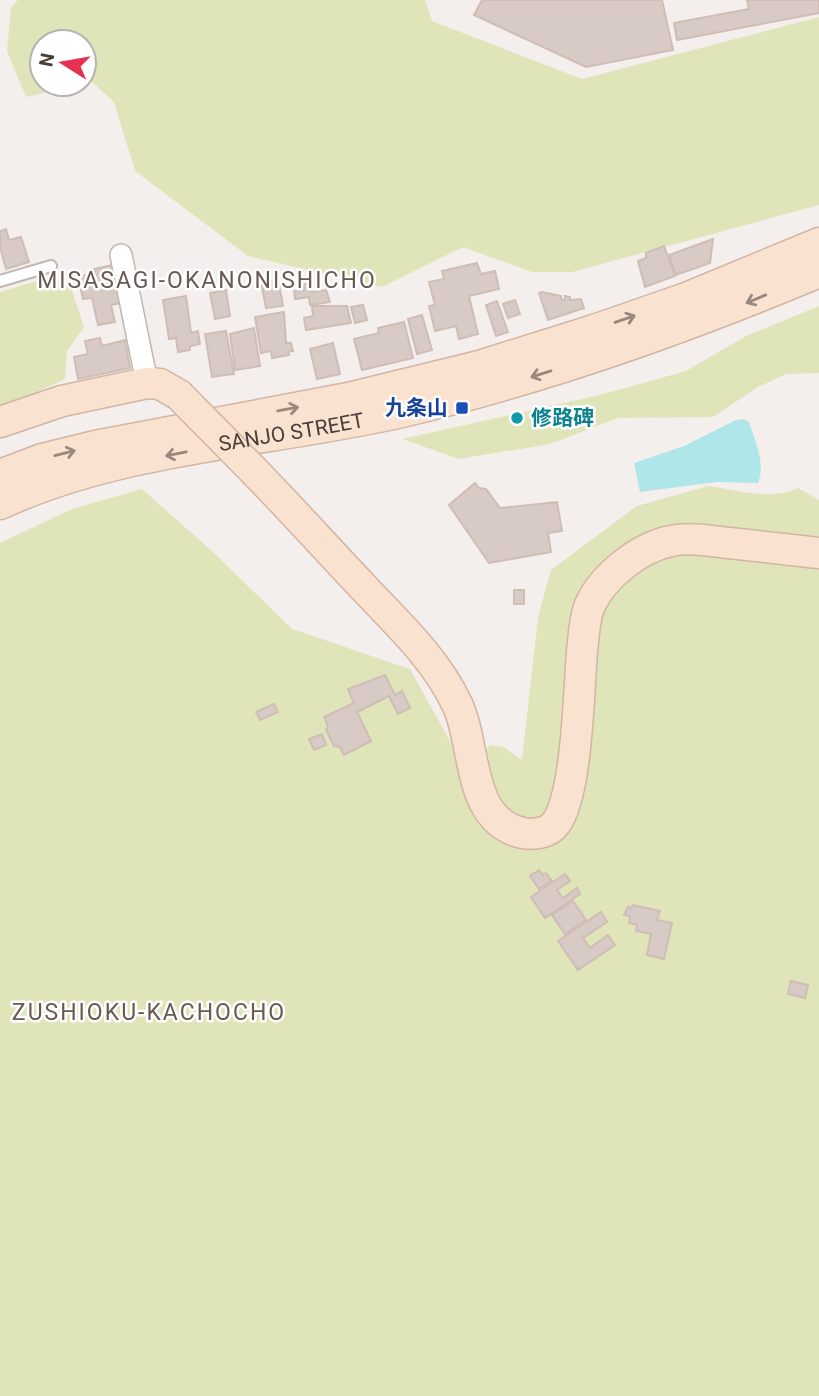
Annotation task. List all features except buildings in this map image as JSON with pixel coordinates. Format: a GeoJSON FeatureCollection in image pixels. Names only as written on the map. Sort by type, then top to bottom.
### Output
{"type":"FeatureCollection","features":[{"type":"Feature","properties":{"kind":"main road","name":"SANJO STREET"},"geometry":{"type":"LineString","coordinates":[[0,475],[42,459],[94,446],[348,398],[479,366],[686,298],[819,243]]}},
{"type":"Feature","properties":{"kind":"main road","name":"SANJO STREET"},"geometry":{"type":"LineString","coordinates":[[0,504],[76,475],[198,449],[347,423],[513,383],[698,321],[819,272]]}},
{"type":"Feature","properties":{"kind":"main road"},"geometry":{"type":"LineString","coordinates":[[0,422],[62,401],[148,383],[160,384],[179,395],[425,653],[458,705],[481,796],[493,817],[508,829],[523,833],[538,834],[554,826],[563,812],[574,748],[584,632],[590,605],[604,584],[627,563],[656,545],[673,540],[699,539],[819,553]]}},
{"type":"Feature","properties":{"kind":"street"},"geometry":{"type":"LineString","coordinates":[[121,256],[148,383]]}},
{"type":"Feature","properties":{"kind":"lane"},"geometry":{"type":"LineString","coordinates":[[0,281],[51,266]]}},
{"type":"Feature","properties":{"kind":"green space"},"geometry":{"type":"Polygon","coordinates":[[[18,0],[425,0],[432,21],[582,79],[819,17],[819,205],[572,272],[532,272],[463,247],[382,287],[248,256],[135,171],[114,102],[98,87],[98,28],[28,28],[26,97],[7,51],[11,8],[18,0]]]}},
{"type":"Feature","properties":{"kind":"green space"},"geometry":{"type":"Polygon","coordinates":[[[40,280],[69,281],[84,327],[67,351],[65,379],[0,409],[0,292],[40,280]]]}},
{"type":"Feature","properties":{"kind":"green space"},"geometry":{"type":"Polygon","coordinates":[[[819,306],[819,373],[786,374],[758,387],[713,417],[618,418],[550,444],[459,459],[402,439],[600,395],[686,371],[746,336],[819,306]]]}},
{"type":"Feature","properties":{"kind":"green space"},"geometry":{"type":"Polygon","coordinates":[[[708,486],[765,494],[788,492],[798,488],[819,500],[819,1396],[0,1396],[0,543],[72,509],[142,489],[213,552],[292,629],[410,669],[455,750],[481,756],[490,745],[504,747],[522,760],[538,617],[551,570],[637,506],[708,486]]]}},
{"type":"Feature","properties":{"kind":"water"},"geometry":{"type":"Polygon","coordinates":[[[744,419],[749,422],[759,452],[761,468],[758,483],[716,482],[640,492],[634,463],[684,446],[736,420],[744,419]]]}},
{"type":"Feature","properties":{"kind":"place","name":"九条山"},"geometry":{"type":"Point","coordinates":[462,408]}},
{"type":"Feature","properties":{"kind":"place","name":"修路碑"},"geometry":{"type":"Point","coordinates":[517,418]}},
{"type":"Feature","properties":{"kind":"district","name":"MISASAGI-OKANONISHICHO"},"geometry":{"type":"Point","coordinates":[207,280]}},
{"type":"Feature","properties":{"kind":"district","name":"ZUSHIOKU-KACHOCHO"},"geometry":{"type":"Point","coordinates":[149,1012]}}]}
